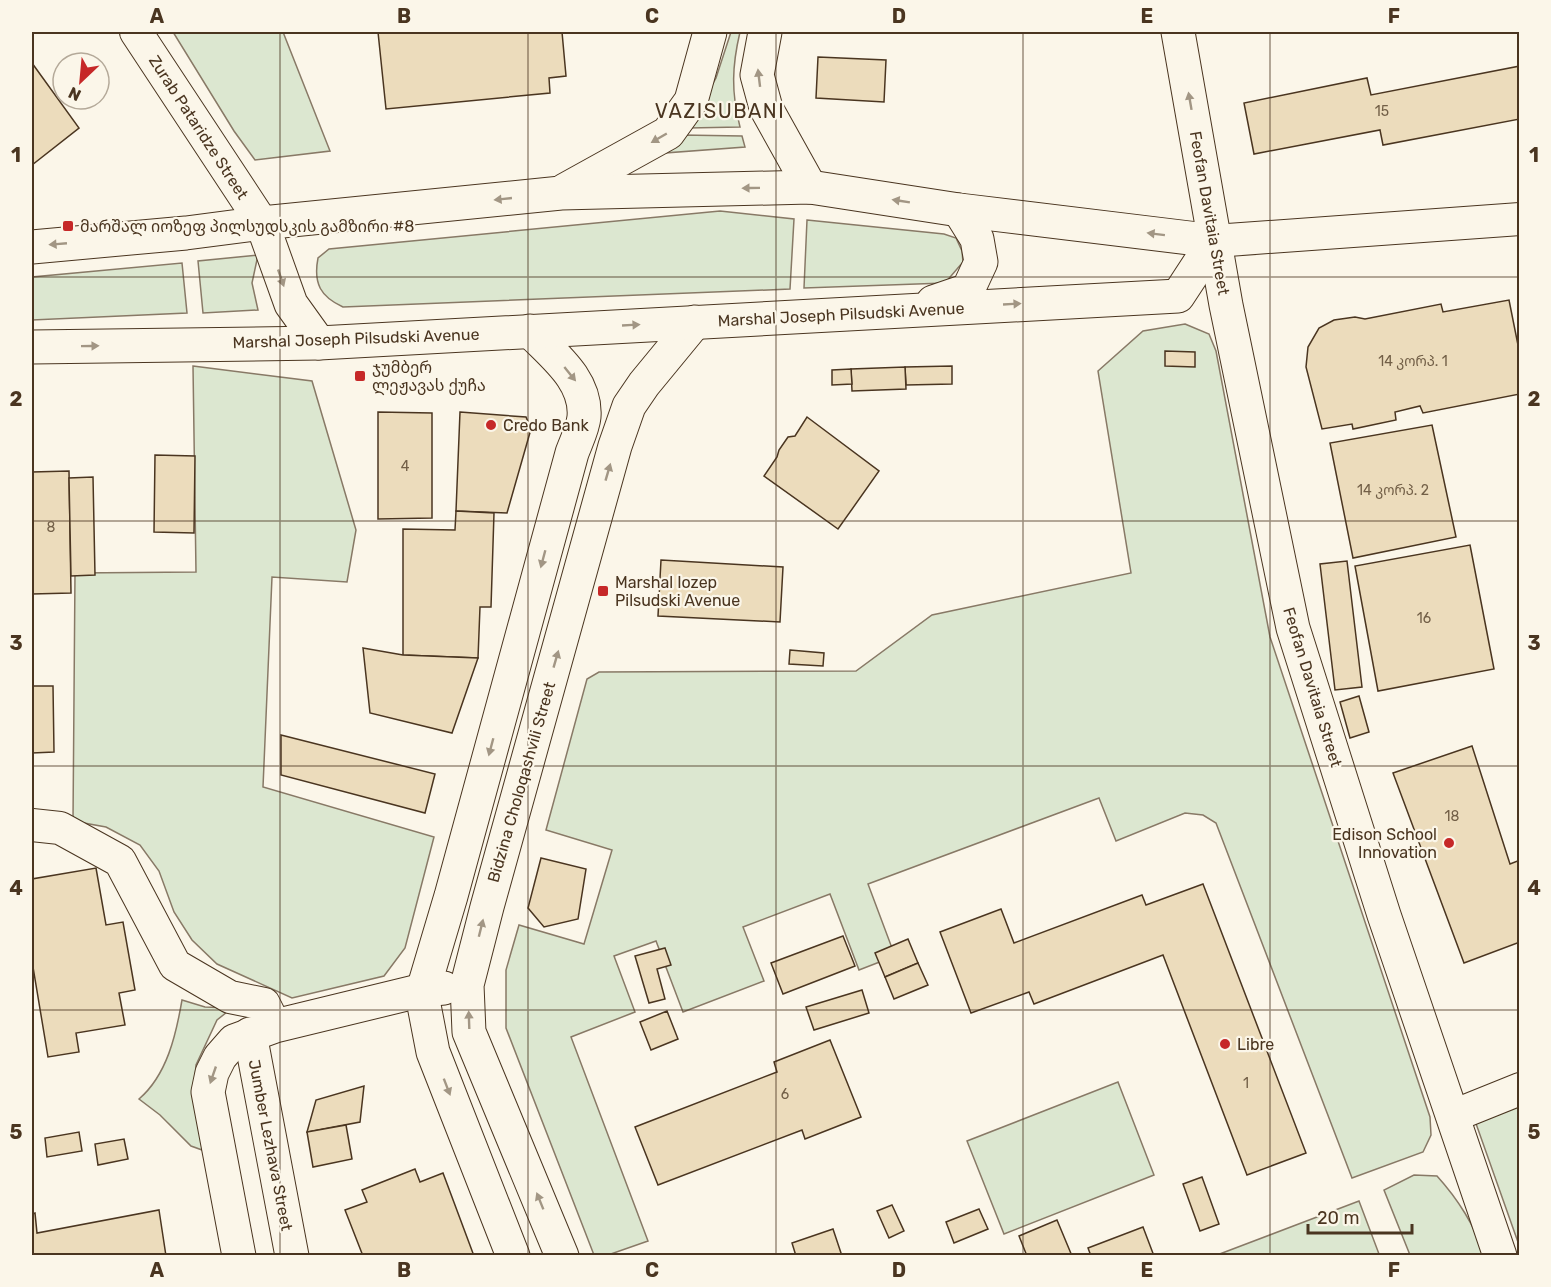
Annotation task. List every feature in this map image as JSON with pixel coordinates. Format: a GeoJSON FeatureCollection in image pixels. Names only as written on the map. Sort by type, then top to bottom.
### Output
{"type":"FeatureCollection","features":[{"type":"Feature","properties":{"kind":"main road"},"geometry":{"type":"LineString","coordinates":[[561,193],[668,133],[691,101],[710,32]]}},
{"type":"Feature","properties":{"kind":"main road"},"geometry":{"type":"LineString","coordinates":[[765,32],[757,75],[766,108],[810,187]]}},
{"type":"Feature","properties":{"kind":"main road","name":"Feofan Davitaia Street"},"geometry":{"type":"LineString","coordinates":[[1178,32],[1214,242],[1293,628],[1384,915],[1500,1256]]}},
{"type":"Feature","properties":{"kind":"main road"},"geometry":{"type":"LineString","coordinates":[[32,247],[561,193],[810,187],[959,210],[1214,242]]}},
{"type":"Feature","properties":{"kind":"main road"},"geometry":{"type":"LineString","coordinates":[[911,310],[968,290],[981,262],[977,239],[959,210]]}},
{"type":"Feature","properties":{"kind":"main road"},"geometry":{"type":"LineString","coordinates":[[262,223],[291,304],[319,343]]}},
{"type":"Feature","properties":{"kind":"main road","name":"Marshal Joseph Pilsudski Avenue"},"geometry":{"type":"LineString","coordinates":[[32,347],[319,343],[1178,296],[1214,242]]}},
{"type":"Feature","properties":{"kind":"main road","name":"Bidzina Choloqashvili Street"},"geometry":{"type":"LineString","coordinates":[[562,1256],[469,1032],[467,985],[490,895],[629,406],[695,322]]}},
{"type":"Feature","properties":{"kind":"main road"},"geometry":{"type":"LineString","coordinates":[[513,1256],[433,1052],[423,990],[451,896],[572,453],[584,418],[584,395],[572,376],[530,331]]}},
{"type":"Feature","properties":{"kind":"main road","name":"Jumber Lezhava Street"},"geometry":{"type":"LineString","coordinates":[[239,1256],[208,1092],[212,1073],[220,1057],[234,1041],[263,1030],[423,990],[467,985]]}},
{"type":"Feature","properties":{"kind":"main road","name":"Jumber Lezhava Street"},"geometry":{"type":"LineString","coordinates":[[263,1030],[292,1256]]}},
{"type":"Feature","properties":{"kind":"street","name":"Zurab Pataridze Street"},"geometry":{"type":"LineString","coordinates":[[136,32],[262,223]]}},
{"type":"Feature","properties":{"kind":"street"},"geometry":{"type":"LineString","coordinates":[[1214,242],[1520,219]]}},
{"type":"Feature","properties":{"kind":"street"},"geometry":{"type":"LineString","coordinates":[[32,825],[60,828],[120,861],[176,965],[230,997],[264,1004],[263,1030]]}},
{"type":"Feature","properties":{"kind":"street"},"geometry":{"type":"LineString","coordinates":[[1453,1116],[1520,1089]]}},
{"type":"Feature","properties":{"kind":"green space"},"geometry":{"type":"Polygon","coordinates":[[[173,32],[283,32],[330,151],[255,160],[234,131],[173,32]]]}},
{"type":"Feature","properties":{"kind":"green space"},"geometry":{"type":"Polygon","coordinates":[[[731,32],[740,32],[735,56],[734,79],[735,102],[740,127],[688,128],[716,78],[731,32]]]}},
{"type":"Feature","properties":{"kind":"green space"},"geometry":{"type":"Polygon","coordinates":[[[681,135],[742,136],[745,147],[664,153],[681,135]]]}},
{"type":"Feature","properties":{"kind":"green space"},"geometry":{"type":"Polygon","coordinates":[[[720,211],[794,219],[790,289],[343,307],[324,294],[318,282],[318,258],[329,249],[720,211]]]}},
{"type":"Feature","properties":{"kind":"green space"},"geometry":{"type":"Polygon","coordinates":[[[807,220],[944,234],[956,238],[962,251],[963,262],[945,283],[804,288],[807,220]]]}},
{"type":"Feature","properties":{"kind":"green space"},"geometry":{"type":"Polygon","coordinates":[[[258,255],[252,283],[258,310],[203,313],[198,261],[258,255]]]}},
{"type":"Feature","properties":{"kind":"green space"},"geometry":{"type":"Polygon","coordinates":[[[182,263],[187,313],[32,320],[32,277],[182,263]]]}},
{"type":"Feature","properties":{"kind":"green space"},"geometry":{"type":"Polygon","coordinates":[[[1185,324],[1209,334],[1216,351],[1270,637],[1430,1117],[1431,1135],[1423,1152],[1352,1178],[1216,823],[1203,815],[1185,813],[1116,841],[1099,798],[868,884],[895,956],[859,970],[830,894],[743,927],[764,981],[683,1012],[656,941],[614,956],[635,1012],[571,1037],[648,1241],[608,1255],[594,1255],[506,1028],[506,970],[519,925],[584,944],[612,850],[546,830],[587,679],[599,672],[856,671],[932,615],[1131,573],[1098,371],[1143,331],[1185,324]]]}},
{"type":"Feature","properties":{"kind":"green space"},"geometry":{"type":"Polygon","coordinates":[[[193,366],[312,381],[356,530],[347,582],[272,577],[263,787],[434,837],[405,948],[384,976],[292,998],[217,964],[192,940],[174,912],[159,871],[140,845],[106,827],[73,821],[75,573],[196,572],[193,366]]]}},
{"type":"Feature","properties":{"kind":"green space"},"geometry":{"type":"Polygon","coordinates":[[[182,1000],[205,1007],[232,1008],[217,1020],[196,1065],[194,1093],[205,1151],[191,1146],[160,1115],[139,1099],[157,1078],[169,1054],[182,1000]]]}},
{"type":"Feature","properties":{"kind":"green space"},"geometry":{"type":"Polygon","coordinates":[[[1118,1082],[1154,1175],[1004,1234],[967,1141],[1118,1082]]]}},
{"type":"Feature","properties":{"kind":"green space"},"geometry":{"type":"Polygon","coordinates":[[[1519,1099],[1519,1245],[1474,1118],[1519,1099]]]}},
{"type":"Feature","properties":{"kind":"green space"},"geometry":{"type":"Polygon","coordinates":[[[1414,1175],[1437,1176],[1465,1213],[1484,1255],[1410,1255],[1384,1190],[1414,1175]]]}},
{"type":"Feature","properties":{"kind":"green space"},"geometry":{"type":"Polygon","coordinates":[[[1359,1201],[1379,1254],[1217,1255],[1359,1201]]]}},
{"type":"Feature","properties":{"kind":"building"},"geometry":{"type":"Polygon","coordinates":[[[378,32],[562,32],[566,76],[549,78],[550,93],[386,109],[378,32]]]}},
{"type":"Feature","properties":{"kind":"building"},"geometry":{"type":"Polygon","coordinates":[[[818,57],[886,60],[884,102],[816,98],[818,57]]]}},
{"type":"Feature","properties":{"kind":"building"},"geometry":{"type":"Polygon","coordinates":[[[32,63],[51,89],[51,111],[67,111],[79,128],[32,165],[32,63]]]}},
{"type":"Feature","properties":{"kind":"building"},"geometry":{"type":"Polygon","coordinates":[[[1520,66],[1520,119],[1383,145],[1380,130],[1254,154],[1244,103],[1367,78],[1371,95],[1520,66]]]}},
{"type":"Feature","properties":{"kind":"building"},"geometry":{"type":"Polygon","coordinates":[[[1509,300],[1520,355],[1520,394],[1423,413],[1420,406],[1395,412],[1396,420],[1353,429],[1352,424],[1322,429],[1306,367],[1308,347],[1319,328],[1334,320],[1355,317],[1365,319],[1441,304],[1443,312],[1509,300]]]}},
{"type":"Feature","properties":{"kind":"building"},"geometry":{"type":"Polygon","coordinates":[[[1165,351],[1195,352],[1195,367],[1165,366],[1165,351]]]}},
{"type":"Feature","properties":{"kind":"building"},"geometry":{"type":"Polygon","coordinates":[[[952,366],[952,384],[906,385],[905,367],[952,366]]]}},
{"type":"Feature","properties":{"kind":"building"},"geometry":{"type":"Polygon","coordinates":[[[905,367],[906,389],[852,391],[851,369],[905,367]]]}},
{"type":"Feature","properties":{"kind":"building"},"geometry":{"type":"Polygon","coordinates":[[[851,369],[852,384],[832,385],[832,370],[851,369]]]}},
{"type":"Feature","properties":{"kind":"building"},"geometry":{"type":"Polygon","coordinates":[[[378,412],[432,413],[432,518],[378,519],[378,412]]]}},
{"type":"Feature","properties":{"kind":"building"},"geometry":{"type":"Polygon","coordinates":[[[460,412],[526,417],[531,429],[507,513],[456,511],[460,412]]]}},
{"type":"Feature","properties":{"kind":"building"},"geometry":{"type":"Polygon","coordinates":[[[807,417],[879,471],[838,529],[764,476],[788,437],[795,436],[807,417]]]}},
{"type":"Feature","properties":{"kind":"building"},"geometry":{"type":"Polygon","coordinates":[[[1432,425],[1456,537],[1353,558],[1330,443],[1432,425]]]}},
{"type":"Feature","properties":{"kind":"building"},"geometry":{"type":"Polygon","coordinates":[[[155,455],[195,456],[194,533],[154,532],[155,455]]]}},
{"type":"Feature","properties":{"kind":"building"},"geometry":{"type":"Polygon","coordinates":[[[69,471],[71,593],[32,594],[32,472],[69,471]]]}},
{"type":"Feature","properties":{"kind":"building"},"geometry":{"type":"Polygon","coordinates":[[[93,477],[95,575],[71,576],[69,478],[93,477]]]}},
{"type":"Feature","properties":{"kind":"building"},"geometry":{"type":"Polygon","coordinates":[[[456,511],[494,513],[491,607],[480,607],[478,658],[403,655],[403,529],[455,530],[456,511]]]}},
{"type":"Feature","properties":{"kind":"building"},"geometry":{"type":"Polygon","coordinates":[[[1470,545],[1494,669],[1378,691],[1355,566],[1470,545]]]}},
{"type":"Feature","properties":{"kind":"building"},"geometry":{"type":"Polygon","coordinates":[[[661,560],[783,567],[780,622],[658,616],[661,560]]]}},
{"type":"Feature","properties":{"kind":"building"},"geometry":{"type":"Polygon","coordinates":[[[1347,561],[1362,687],[1335,690],[1320,564],[1347,561]]]}},
{"type":"Feature","properties":{"kind":"building"},"geometry":{"type":"Polygon","coordinates":[[[363,648],[403,655],[478,658],[452,733],[370,713],[363,648]]]}},
{"type":"Feature","properties":{"kind":"building"},"geometry":{"type":"Polygon","coordinates":[[[790,650],[824,653],[823,666],[789,664],[790,650]]]}},
{"type":"Feature","properties":{"kind":"building"},"geometry":{"type":"Polygon","coordinates":[[[32,686],[53,686],[54,752],[32,753],[32,686]]]}},
{"type":"Feature","properties":{"kind":"building"},"geometry":{"type":"Polygon","coordinates":[[[1359,696],[1369,732],[1350,738],[1340,702],[1359,696]]]}},
{"type":"Feature","properties":{"kind":"building"},"geometry":{"type":"Polygon","coordinates":[[[281,735],[435,774],[425,813],[281,775],[281,735]]]}},
{"type":"Feature","properties":{"kind":"building"},"geometry":{"type":"Polygon","coordinates":[[[1472,746],[1510,864],[1520,860],[1520,942],[1464,963],[1393,773],[1472,746]]]}},
{"type":"Feature","properties":{"kind":"building"},"geometry":{"type":"Polygon","coordinates":[[[541,858],[586,869],[578,919],[544,927],[528,908],[541,858]]]}},
{"type":"Feature","properties":{"kind":"building"},"geometry":{"type":"Polygon","coordinates":[[[96,868],[106,925],[123,922],[135,990],[119,993],[125,1025],[76,1033],[79,1052],[48,1057],[32,961],[32,879],[96,868]]]}},
{"type":"Feature","properties":{"kind":"building"},"geometry":{"type":"Polygon","coordinates":[[[1203,884],[1306,1153],[1247,1175],[1163,955],[1034,1004],[1029,992],[971,1013],[940,932],[1001,909],[1014,943],[1142,895],[1146,905],[1203,884]]]}},
{"type":"Feature","properties":{"kind":"building"},"geometry":{"type":"Polygon","coordinates":[[[843,936],[855,966],[783,994],[771,963],[843,936]]]}},
{"type":"Feature","properties":{"kind":"building"},"geometry":{"type":"Polygon","coordinates":[[[908,939],[918,963],[885,977],[875,953],[908,939]]]}},
{"type":"Feature","properties":{"kind":"building"},"geometry":{"type":"Polygon","coordinates":[[[665,948],[671,965],[657,969],[665,999],[649,1003],[635,956],[665,948]]]}},
{"type":"Feature","properties":{"kind":"building"},"geometry":{"type":"Polygon","coordinates":[[[918,963],[928,985],[894,999],[885,977],[918,963]]]}},
{"type":"Feature","properties":{"kind":"building"},"geometry":{"type":"Polygon","coordinates":[[[862,990],[869,1013],[814,1030],[806,1007],[862,990]]]}},
{"type":"Feature","properties":{"kind":"building"},"geometry":{"type":"Polygon","coordinates":[[[667,1011],[678,1039],[651,1050],[640,1022],[667,1011]]]}},
{"type":"Feature","properties":{"kind":"building"},"geometry":{"type":"Polygon","coordinates":[[[830,1040],[861,1117],[805,1139],[802,1130],[658,1185],[635,1127],[777,1072],[774,1062],[830,1040]]]}},
{"type":"Feature","properties":{"kind":"building"},"geometry":{"type":"Polygon","coordinates":[[[364,1086],[360,1122],[307,1132],[316,1100],[364,1086]]]}},
{"type":"Feature","properties":{"kind":"building"},"geometry":{"type":"Polygon","coordinates":[[[346,1125],[352,1159],[313,1167],[307,1132],[346,1125]]]}},
{"type":"Feature","properties":{"kind":"building"},"geometry":{"type":"Polygon","coordinates":[[[79,1132],[82,1151],[47,1157],[45,1138],[79,1132]]]}},
{"type":"Feature","properties":{"kind":"building"},"geometry":{"type":"Polygon","coordinates":[[[124,1139],[128,1159],[98,1165],[95,1144],[124,1139]]]}},
{"type":"Feature","properties":{"kind":"building"},"geometry":{"type":"Polygon","coordinates":[[[415,1169],[420,1182],[443,1173],[474,1256],[363,1256],[345,1210],[367,1202],[362,1190],[415,1169]]]}},
{"type":"Feature","properties":{"kind":"building"},"geometry":{"type":"Polygon","coordinates":[[[1202,1177],[1219,1224],[1200,1231],[1183,1184],[1202,1177]]]}},
{"type":"Feature","properties":{"kind":"building"},"geometry":{"type":"Polygon","coordinates":[[[892,1205],[904,1231],[889,1238],[877,1211],[892,1205]]]}},
{"type":"Feature","properties":{"kind":"building"},"geometry":{"type":"Polygon","coordinates":[[[979,1209],[988,1229],[954,1243],[946,1222],[979,1209]]]}},
{"type":"Feature","properties":{"kind":"building"},"geometry":{"type":"Polygon","coordinates":[[[159,1210],[166,1256],[32,1256],[32,1214],[35,1213],[37,1233],[159,1210]]]}},
{"type":"Feature","properties":{"kind":"building"},"geometry":{"type":"Polygon","coordinates":[[[1057,1220],[1072,1256],[1027,1256],[1019,1236],[1057,1220]]]}},
{"type":"Feature","properties":{"kind":"building"},"geometry":{"type":"Polygon","coordinates":[[[1143,1227],[1154,1256],[1091,1256],[1088,1248],[1143,1227]]]}},
{"type":"Feature","properties":{"kind":"building"},"geometry":{"type":"Polygon","coordinates":[[[833,1229],[842,1256],[796,1256],[792,1243],[833,1229]]]}},
{"type":"Feature","properties":{"kind":"place","name":"მარშალ იოზეფ პილსუდსკის გამზირი #8"},"geometry":{"type":"Point","coordinates":[68,226]}},
{"type":"Feature","properties":{"kind":"place","name":"ჯუმბერ ლეჟავას ქუჩა"},"geometry":{"type":"Point","coordinates":[360,376]}},
{"type":"Feature","properties":{"kind":"place","name":"Credo Bank"},"geometry":{"type":"Point","coordinates":[491,425]}},
{"type":"Feature","properties":{"kind":"place","name":"Marshal Iozep Pilsudski Avenue"},"geometry":{"type":"Point","coordinates":[603,591]}},
{"type":"Feature","properties":{"kind":"place","name":"Edison School Innovation"},"geometry":{"type":"Point","coordinates":[1449,843]}},
{"type":"Feature","properties":{"kind":"place","name":"Libre"},"geometry":{"type":"Point","coordinates":[1225,1044]}},
{"type":"Feature","properties":{"kind":"district","name":"VAZISUBANI"},"geometry":{"type":"Point","coordinates":[720,111]}}]}
